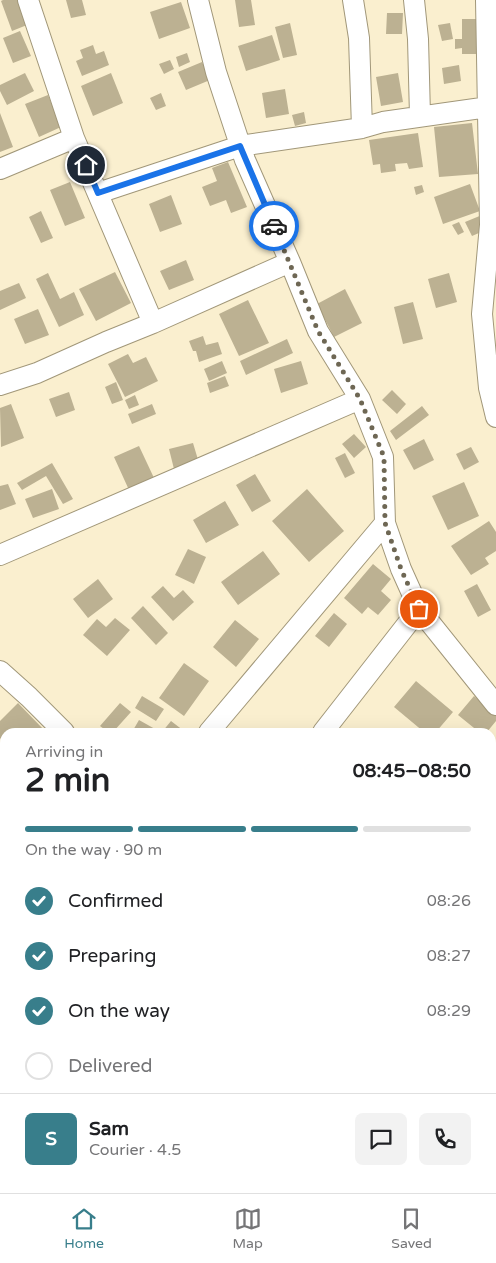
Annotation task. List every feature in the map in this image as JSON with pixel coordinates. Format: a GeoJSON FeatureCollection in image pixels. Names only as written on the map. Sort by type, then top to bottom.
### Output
{"type":"FeatureCollection","features":[{"type":"Feature","properties":{"kind":"street"},"geometry":{"type":"LineString","coordinates":[[28,0],[74,138],[153,323]]}},
{"type":"Feature","properties":{"kind":"street"},"geometry":{"type":"LineString","coordinates":[[198,0],[216,72],[245,160],[318,331],[360,399],[384,457],[385,523],[401,569],[419,609],[496,704]]}},
{"type":"Feature","properties":{"kind":"street"},"geometry":{"type":"LineString","coordinates":[[353,0],[359,38],[362,128]]}},
{"type":"Feature","properties":{"kind":"street"},"geometry":{"type":"LineString","coordinates":[[414,0],[418,40],[420,116]]}},
{"type":"Feature","properties":{"kind":"street"},"geometry":{"type":"LineString","coordinates":[[486,0],[493,106],[490,225],[482,314],[489,388],[496,417]]}},
{"type":"Feature","properties":{"kind":"street"},"geometry":{"type":"LineString","coordinates":[[98,193],[240,146],[362,128],[383,122],[420,116],[493,106]]}},
{"type":"Feature","properties":{"kind":"street"},"geometry":{"type":"LineString","coordinates":[[0,169],[74,138]]}},
{"type":"Feature","properties":{"kind":"street"},"geometry":{"type":"LineString","coordinates":[[0,385],[37,373],[290,262]]}},
{"type":"Feature","properties":{"kind":"street"},"geometry":{"type":"LineString","coordinates":[[0,555],[360,399]]}},
{"type":"Feature","properties":{"kind":"street"},"geometry":{"type":"LineString","coordinates":[[212,728],[385,523]]}},
{"type":"Feature","properties":{"kind":"street"},"geometry":{"type":"LineString","coordinates":[[326,728],[419,609]]}},
{"type":"Feature","properties":{"kind":"street"},"geometry":{"type":"LineString","coordinates":[[0,671],[60,728]]}},
{"type":"Feature","properties":{"kind":"building"},"geometry":{"type":"Polygon","coordinates":[[[24,0],[32,23],[12,31],[1,1],[24,0]]]}},
{"type":"Feature","properties":{"kind":"building"},"geometry":{"type":"Polygon","coordinates":[[[66,0],[82,0],[86,15],[71,18],[66,0]]]}},
{"type":"Feature","properties":{"kind":"building"},"geometry":{"type":"Polygon","coordinates":[[[235,0],[251,0],[255,25],[239,27],[235,0]]]}},
{"type":"Feature","properties":{"kind":"building"},"geometry":{"type":"Polygon","coordinates":[[[181,2],[190,28],[159,39],[150,12],[181,2]]]}},
{"type":"Feature","properties":{"kind":"building"},"geometry":{"type":"Polygon","coordinates":[[[387,13],[403,13],[402,34],[386,34],[387,13]]]}},
{"type":"Feature","properties":{"kind":"building"},"geometry":{"type":"Polygon","coordinates":[[[462,19],[477,19],[477,54],[462,54],[462,48],[455,49],[455,39],[462,39],[462,19]]]}},
{"type":"Feature","properties":{"kind":"building"},"geometry":{"type":"Polygon","coordinates":[[[290,23],[297,55],[283,58],[275,27],[290,23]]]}},
{"type":"Feature","properties":{"kind":"building"},"geometry":{"type":"Polygon","coordinates":[[[450,23],[453,39],[442,41],[438,25],[450,23]]]}},
{"type":"Feature","properties":{"kind":"building"},"geometry":{"type":"Polygon","coordinates":[[[20,31],[31,56],[13,63],[3,38],[20,31]]]}},
{"type":"Feature","properties":{"kind":"building"},"geometry":{"type":"Polygon","coordinates":[[[272,35],[280,60],[246,71],[238,46],[272,35]]]}},
{"type":"Feature","properties":{"kind":"building"},"geometry":{"type":"Polygon","coordinates":[[[93,45],[96,54],[104,51],[109,65],[82,76],[76,61],[83,58],[80,50],[93,45]]]}},
{"type":"Feature","properties":{"kind":"building"},"geometry":{"type":"Polygon","coordinates":[[[187,53],[190,62],[179,67],[176,57],[187,53]]]}},
{"type":"Feature","properties":{"kind":"building"},"geometry":{"type":"Polygon","coordinates":[[[170,60],[174,69],[164,74],[159,64],[170,60]]]}},
{"type":"Feature","properties":{"kind":"building"},"geometry":{"type":"Polygon","coordinates":[[[202,62],[210,80],[186,90],[178,72],[202,62]]]}},
{"type":"Feature","properties":{"kind":"building"},"geometry":{"type":"Polygon","coordinates":[[[459,65],[461,81],[444,84],[442,68],[459,65]]]}},
{"type":"Feature","properties":{"kind":"building"},"geometry":{"type":"Polygon","coordinates":[[[25,73],[34,91],[7,105],[0,91],[0,85],[25,73]]]}},
{"type":"Feature","properties":{"kind":"building"},"geometry":{"type":"Polygon","coordinates":[[[111,73],[123,103],[93,116],[81,86],[111,73]]]}},
{"type":"Feature","properties":{"kind":"building"},"geometry":{"type":"Polygon","coordinates":[[[398,73],[403,102],[381,106],[376,77],[398,73]]]}},
{"type":"Feature","properties":{"kind":"building"},"geometry":{"type":"Polygon","coordinates":[[[285,89],[289,114],[266,118],[262,93],[285,89]]]}},
{"type":"Feature","properties":{"kind":"building"},"geometry":{"type":"Polygon","coordinates":[[[161,93],[166,106],[156,110],[150,98],[161,93]]]}},
{"type":"Feature","properties":{"kind":"building"},"geometry":{"type":"Polygon","coordinates":[[[48,95],[61,127],[39,137],[25,104],[48,95]]]}},
{"type":"Feature","properties":{"kind":"building"},"geometry":{"type":"Polygon","coordinates":[[[304,112],[306,123],[295,126],[292,115],[304,112]]]}},
{"type":"Feature","properties":{"kind":"building"},"geometry":{"type":"Polygon","coordinates":[[[0,113],[13,147],[0,152],[0,113]]]}},
{"type":"Feature","properties":{"kind":"building"},"geometry":{"type":"Polygon","coordinates":[[[472,123],[478,174],[439,177],[434,127],[472,123]]]}},
{"type":"Feature","properties":{"kind":"building"},"geometry":{"type":"Polygon","coordinates":[[[418,133],[423,167],[409,169],[407,163],[395,164],[396,171],[381,173],[380,164],[373,165],[369,140],[418,133]]]}},
{"type":"Feature","properties":{"kind":"building"},"geometry":{"type":"Polygon","coordinates":[[[228,162],[247,207],[231,213],[226,200],[210,206],[202,187],[217,181],[212,168],[228,162]]]}},
{"type":"Feature","properties":{"kind":"building"},"geometry":{"type":"Polygon","coordinates":[[[70,182],[85,218],[65,226],[50,190],[70,182]]]}},
{"type":"Feature","properties":{"kind":"building"},"geometry":{"type":"Polygon","coordinates":[[[470,184],[480,211],[443,224],[434,197],[470,184]]]}},
{"type":"Feature","properties":{"kind":"building"},"geometry":{"type":"Polygon","coordinates":[[[422,185],[424,192],[416,195],[414,187],[422,185]]]}},
{"type":"Feature","properties":{"kind":"building"},"geometry":{"type":"Polygon","coordinates":[[[171,195],[182,224],[160,232],[149,204],[171,195]]]}},
{"type":"Feature","properties":{"kind":"building"},"geometry":{"type":"Polygon","coordinates":[[[41,211],[53,238],[41,243],[29,217],[41,211]]]}},
{"type":"Feature","properties":{"kind":"building"},"geometry":{"type":"Polygon","coordinates":[[[482,215],[488,229],[472,236],[465,222],[482,215]]]}},
{"type":"Feature","properties":{"kind":"building"},"geometry":{"type":"Polygon","coordinates":[[[459,222],[464,232],[458,235],[452,225],[459,222]]]}},
{"type":"Feature","properties":{"kind":"building"},"geometry":{"type":"Polygon","coordinates":[[[186,260],[194,280],[169,290],[160,271],[186,260]]]}},
{"type":"Feature","properties":{"kind":"building"},"geometry":{"type":"Polygon","coordinates":[[[115,272],[131,303],[96,321],[79,289],[115,272]]]}},
{"type":"Feature","properties":{"kind":"building"},"geometry":{"type":"Polygon","coordinates":[[[48,273],[60,299],[74,292],[84,315],[59,327],[36,279],[48,273]]]}},
{"type":"Feature","properties":{"kind":"building"},"geometry":{"type":"Polygon","coordinates":[[[449,273],[457,302],[436,308],[428,279],[449,273]]]}},
{"type":"Feature","properties":{"kind":"building"},"geometry":{"type":"Polygon","coordinates":[[[19,283],[26,298],[0,310],[0,291],[19,283]]]}},
{"type":"Feature","properties":{"kind":"building"},"geometry":{"type":"Polygon","coordinates":[[[345,289],[362,323],[334,337],[317,304],[345,289]]]}},
{"type":"Feature","properties":{"kind":"building"},"geometry":{"type":"Polygon","coordinates":[[[248,300],[269,343],[239,356],[219,314],[248,300]]]}},
{"type":"Feature","properties":{"kind":"building"},"geometry":{"type":"Polygon","coordinates":[[[413,302],[423,339],[403,344],[394,307],[413,302]]]}},
{"type":"Feature","properties":{"kind":"building"},"geometry":{"type":"Polygon","coordinates":[[[38,309],[49,335],[25,344],[14,319],[38,309]]]}},
{"type":"Feature","properties":{"kind":"building"},"geometry":{"type":"Polygon","coordinates":[[[203,336],[206,345],[218,342],[222,354],[199,362],[196,351],[193,351],[189,341],[203,336]]]}},
{"type":"Feature","properties":{"kind":"building"},"geometry":{"type":"Polygon","coordinates":[[[287,339],[293,353],[246,375],[240,361],[287,339]]]}},
{"type":"Feature","properties":{"kind":"building"},"geometry":{"type":"Polygon","coordinates":[[[128,354],[133,363],[146,357],[158,381],[125,397],[108,364],[128,354]]]}},
{"type":"Feature","properties":{"kind":"building"},"geometry":{"type":"Polygon","coordinates":[[[222,361],[227,373],[209,381],[204,369],[222,361]]]}},
{"type":"Feature","properties":{"kind":"building"},"geometry":{"type":"Polygon","coordinates":[[[301,361],[308,384],[281,393],[274,369],[301,361]]]}},
{"type":"Feature","properties":{"kind":"building"},"geometry":{"type":"Polygon","coordinates":[[[225,376],[229,386],[210,393],[207,383],[225,376]]]}},
{"type":"Feature","properties":{"kind":"building"},"geometry":{"type":"Polygon","coordinates":[[[116,382],[123,400],[112,404],[105,387],[116,382]]]}},
{"type":"Feature","properties":{"kind":"building"},"geometry":{"type":"Polygon","coordinates":[[[392,390],[406,404],[397,414],[382,400],[392,390]]]}},
{"type":"Feature","properties":{"kind":"building"},"geometry":{"type":"Polygon","coordinates":[[[69,392],[75,410],[56,417],[49,399],[69,392]]]}},
{"type":"Feature","properties":{"kind":"building"},"geometry":{"type":"Polygon","coordinates":[[[135,395],[139,405],[129,409],[125,400],[135,395]]]}},
{"type":"Feature","properties":{"kind":"building"},"geometry":{"type":"Polygon","coordinates":[[[11,404],[24,438],[1,447],[0,408],[11,404]]]}},
{"type":"Feature","properties":{"kind":"building"},"geometry":{"type":"Polygon","coordinates":[[[152,404],[156,414],[132,424],[128,414],[152,404]]]}},
{"type":"Feature","properties":{"kind":"building"},"geometry":{"type":"Polygon","coordinates":[[[422,406],[429,415],[396,440],[390,431],[422,406]]]}},
{"type":"Feature","properties":{"kind":"building"},"geometry":{"type":"Polygon","coordinates":[[[354,434],[366,447],[354,458],[342,444],[354,434]]]}},
{"type":"Feature","properties":{"kind":"building"},"geometry":{"type":"Polygon","coordinates":[[[424,439],[434,460],[414,470],[403,450],[424,439]]]}},
{"type":"Feature","properties":{"kind":"building"},"geometry":{"type":"Polygon","coordinates":[[[193,443],[199,463],[174,469],[169,449],[193,443]]]}},
{"type":"Feature","properties":{"kind":"building"},"geometry":{"type":"Polygon","coordinates":[[[139,446],[154,478],[129,490],[114,457],[139,446]]]}},
{"type":"Feature","properties":{"kind":"building"},"geometry":{"type":"Polygon","coordinates":[[[471,447],[479,462],[464,470],[456,454],[471,447]]]}},
{"type":"Feature","properties":{"kind":"building"},"geometry":{"type":"Polygon","coordinates":[[[345,453],[355,473],[345,478],[335,458],[345,453]]]}},
{"type":"Feature","properties":{"kind":"building"},"geometry":{"type":"Polygon","coordinates":[[[52,463],[73,499],[63,504],[46,476],[22,490],[17,483],[52,463]]]}},
{"type":"Feature","properties":{"kind":"building"},"geometry":{"type":"Polygon","coordinates":[[[255,474],[271,501],[252,512],[236,485],[255,474]]]}},
{"type":"Feature","properties":{"kind":"building"},"geometry":{"type":"Polygon","coordinates":[[[464,482],[479,516],[448,530],[432,496],[464,482]]]}},
{"type":"Feature","properties":{"kind":"building"},"geometry":{"type":"Polygon","coordinates":[[[8,484],[16,504],[0,510],[0,486],[8,484]]]}},
{"type":"Feature","properties":{"kind":"building"},"geometry":{"type":"Polygon","coordinates":[[[52,489],[59,509],[33,518],[25,499],[52,489]]]}},
{"type":"Feature","properties":{"kind":"building"},"geometry":{"type":"Polygon","coordinates":[[[307,489],[344,531],[309,562],[272,521],[307,489]]]}},
{"type":"Feature","properties":{"kind":"building"},"geometry":{"type":"Polygon","coordinates":[[[225,501],[239,525],[206,543],[193,520],[225,501]]]}},
{"type":"Feature","properties":{"kind":"building"},"geometry":{"type":"Polygon","coordinates":[[[489,521],[496,532],[496,551],[485,558],[489,564],[471,575],[451,546],[489,521]]]}},
{"type":"Feature","properties":{"kind":"building"},"geometry":{"type":"Polygon","coordinates":[[[188,549],[206,557],[194,584],[175,575],[188,549]]]}},
{"type":"Feature","properties":{"kind":"building"},"geometry":{"type":"Polygon","coordinates":[[[263,551],[280,574],[238,605],[221,582],[263,551]]]}},
{"type":"Feature","properties":{"kind":"building"},"geometry":{"type":"Polygon","coordinates":[[[373,564],[391,579],[381,591],[391,600],[378,615],[368,607],[362,614],[344,598],[373,564]]]}},
{"type":"Feature","properties":{"kind":"building"},"geometry":{"type":"Polygon","coordinates":[[[98,579],[113,599],[88,618],[73,599],[98,579]]]}},
{"type":"Feature","properties":{"kind":"building"},"geometry":{"type":"Polygon","coordinates":[[[477,584],[491,610],[478,617],[464,591],[477,584]]]}},
{"type":"Feature","properties":{"kind":"building"},"geometry":{"type":"Polygon","coordinates":[[[163,586],[174,598],[183,590],[194,602],[173,621],[151,597],[163,586]]]}},
{"type":"Feature","properties":{"kind":"building"},"geometry":{"type":"Polygon","coordinates":[[[143,606],[168,633],[156,645],[131,618],[143,606]]]}},
{"type":"Feature","properties":{"kind":"building"},"geometry":{"type":"Polygon","coordinates":[[[334,613],[347,624],[329,647],[315,636],[334,613]]]}},
{"type":"Feature","properties":{"kind":"building"},"geometry":{"type":"Polygon","coordinates":[[[115,618],[130,630],[107,656],[83,635],[97,619],[106,627],[115,618]]]}},
{"type":"Feature","properties":{"kind":"building"},"geometry":{"type":"Polygon","coordinates":[[[235,620],[259,639],[236,667],[213,647],[235,620]]]}},
{"type":"Feature","properties":{"kind":"building"},"geometry":{"type":"Polygon","coordinates":[[[184,663],[209,681],[184,716],[159,698],[184,663]]]}},
{"type":"Feature","properties":{"kind":"building"},"geometry":{"type":"Polygon","coordinates":[[[416,681],[453,712],[439,728],[419,728],[394,707],[416,681]]]}},
{"type":"Feature","properties":{"kind":"building"},"geometry":{"type":"Polygon","coordinates":[[[142,696],[164,709],[156,721],[135,708],[142,696]]]}},
{"type":"Feature","properties":{"kind":"building"},"geometry":{"type":"Polygon","coordinates":[[[474,696],[496,714],[496,721],[490,728],[474,728],[458,715],[474,696]]]}},
{"type":"Feature","properties":{"kind":"building"},"geometry":{"type":"Polygon","coordinates":[[[18,703],[42,728],[0,728],[0,721],[18,703]]]}},
{"type":"Feature","properties":{"kind":"building"},"geometry":{"type":"Polygon","coordinates":[[[120,703],[131,712],[117,728],[103,728],[100,726],[120,703]]]}},
{"type":"Feature","properties":{"kind":"building"},"geometry":{"type":"Polygon","coordinates":[[[139,720],[153,728],[134,728],[139,720]]]}},
{"type":"Feature","properties":{"kind":"building"},"geometry":{"type":"Polygon","coordinates":[[[171,721],[180,728],[165,728],[171,721]]]}},
{"type":"Feature","properties":{"kind":"way so far"},"geometry":{"type":"LineString","coordinates":[[274,226],[318,331],[360,399],[384,457],[385,523],[401,569],[419,609]]}},
{"type":"Feature","properties":{"kind":"route"},"geometry":{"type":"LineString","coordinates":[[86,165],[98,193],[240,146],[274,226]]}}]}
